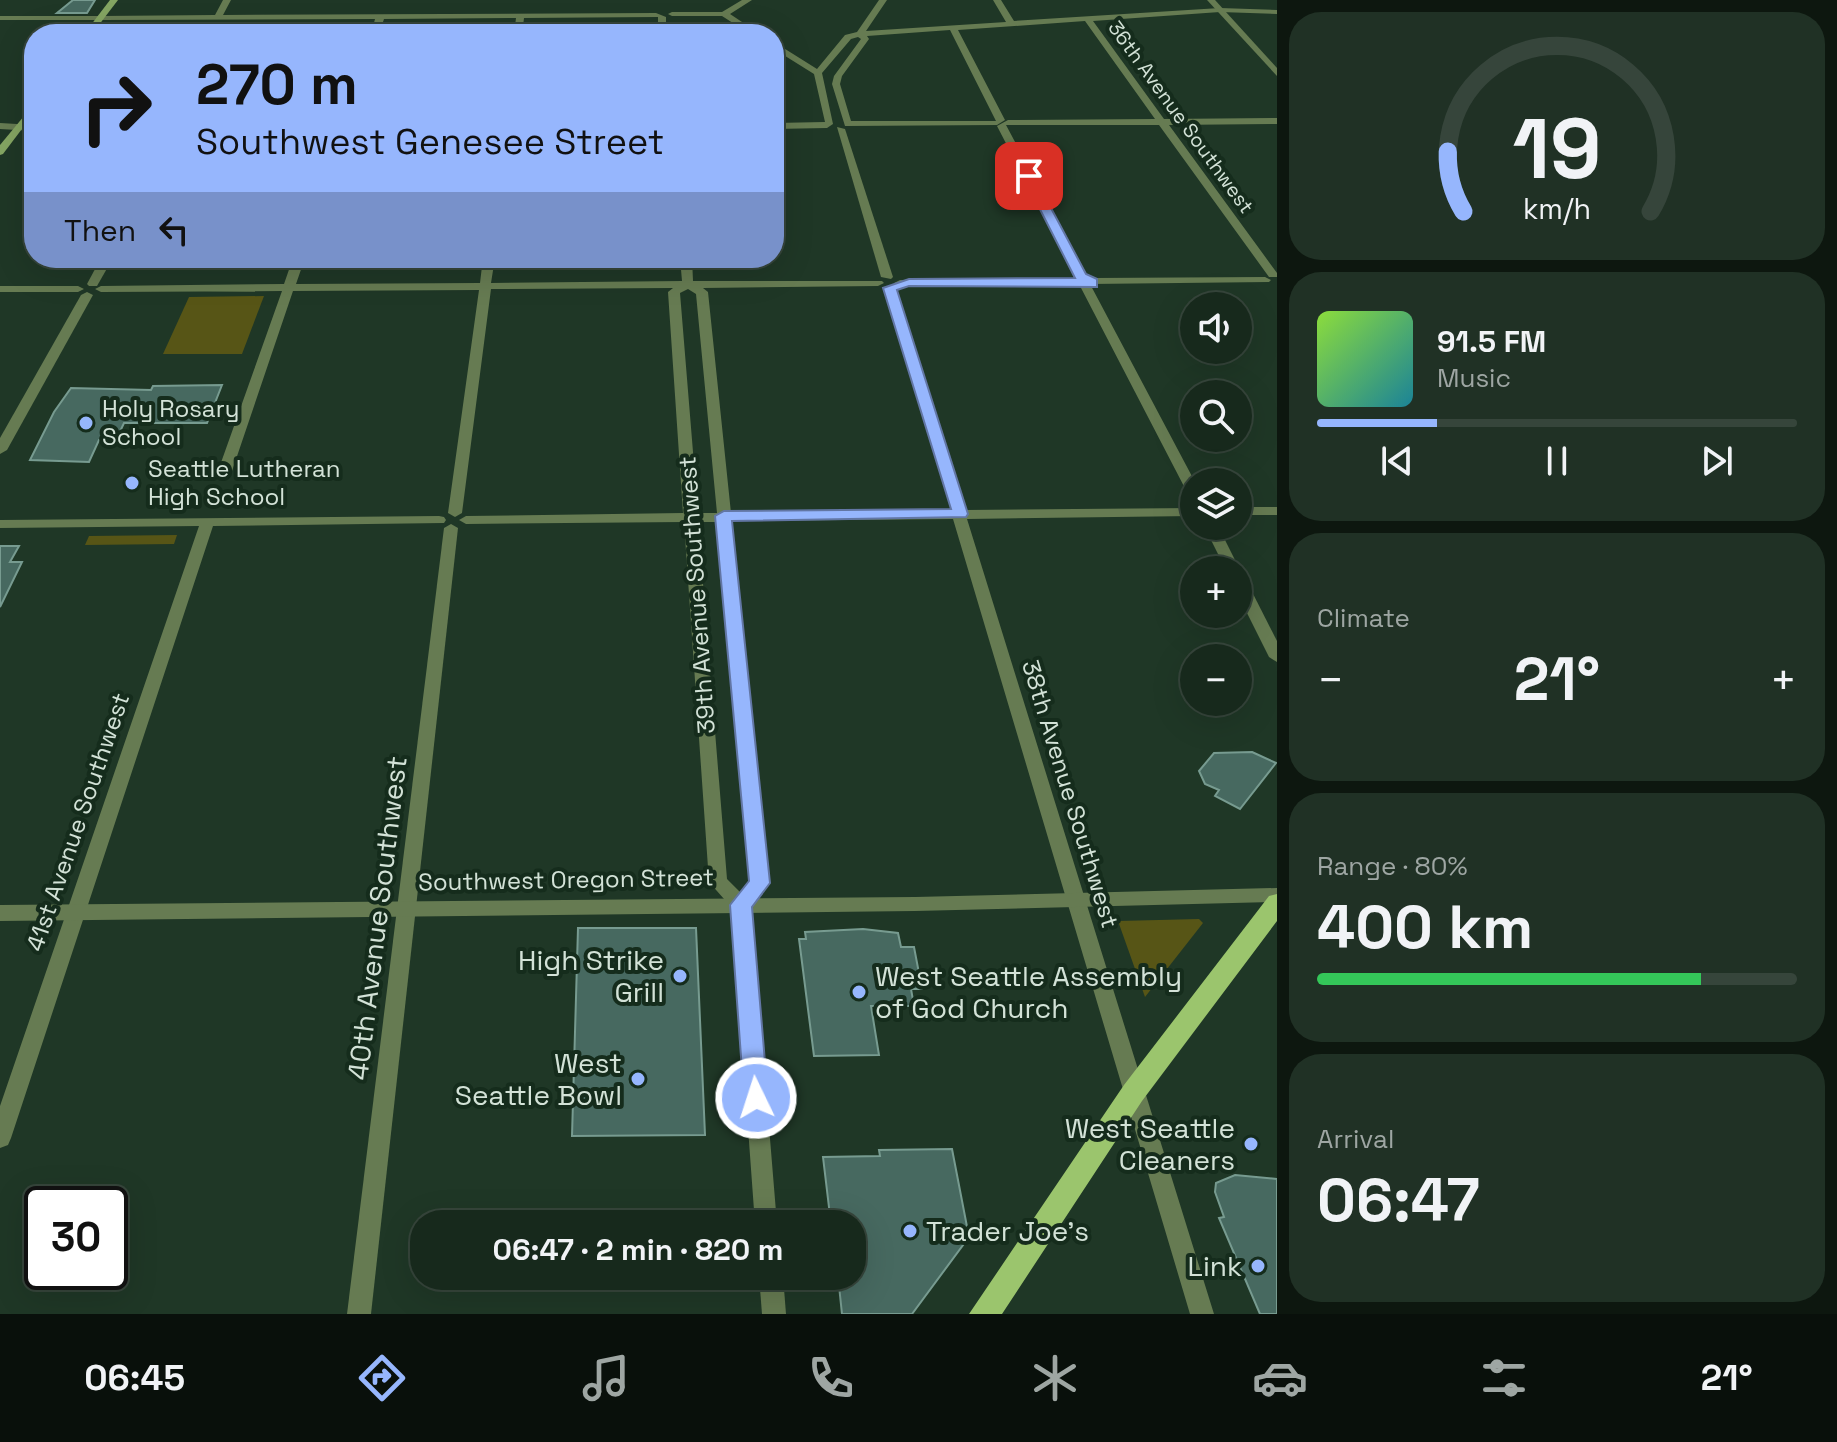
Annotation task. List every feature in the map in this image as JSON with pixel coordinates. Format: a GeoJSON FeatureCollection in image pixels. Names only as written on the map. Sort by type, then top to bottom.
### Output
{"type":"FeatureCollection","features":[{"type":"Feature","properties":{"kind":"main road"},"geometry":{"type":"LineString","coordinates":[[96,24],[114,0]]}},
{"type":"Feature","properties":{"kind":"main road"},"geometry":{"type":"LineString","coordinates":[[0,152],[24,121]]}},
{"type":"Feature","properties":{"kind":"main road"},"geometry":{"type":"LineString","coordinates":[[984,1314],[1133,1093],[1277,903]]}},
{"type":"Feature","properties":{"kind":"street"},"geometry":{"type":"LineString","coordinates":[[217,18],[227,0]]}},
{"type":"Feature","properties":{"kind":"street"},"geometry":{"type":"LineString","coordinates":[[327,18],[335,0]]}},
{"type":"Feature","properties":{"kind":"street"},"geometry":{"type":"LineString","coordinates":[[437,17],[441,0]]}},
{"type":"Feature","properties":{"kind":"street"},"geometry":{"type":"LineString","coordinates":[[549,16],[550,0]]}},
{"type":"Feature","properties":{"kind":"street"},"geometry":{"type":"LineString","coordinates":[[0,18],[724,14],[748,0]]}},
{"type":"Feature","properties":{"kind":"street"},"geometry":{"type":"LineString","coordinates":[[860,34],[883,0]]}},
{"type":"Feature","properties":{"kind":"street"},"geometry":{"type":"LineString","coordinates":[[997,0],[1011,24]]}},
{"type":"Feature","properties":{"kind":"street"},"geometry":{"type":"LineString","coordinates":[[1211,0],[1277,73]]}},
{"type":"Feature","properties":{"kind":"street","name":"36th Avenue Southwest"},"geometry":{"type":"LineString","coordinates":[[1113,6],[1121,17]]}},
{"type":"Feature","properties":{"kind":"street"},"geometry":{"type":"LineString","coordinates":[[818,73],[848,37],[860,34],[1220,10],[1277,12]]}},
{"type":"Feature","properties":{"kind":"street"},"geometry":{"type":"LineString","coordinates":[[663,24],[664,14]]}},
{"type":"Feature","properties":{"kind":"street"},"geometry":{"type":"LineString","coordinates":[[724,14],[740,24]]}},
{"type":"Feature","properties":{"kind":"street"},"geometry":{"type":"LineString","coordinates":[[378,24],[380,17]]}},
{"type":"Feature","properties":{"kind":"street"},"geometry":{"type":"LineString","coordinates":[[519,24],[520,17]]}},
{"type":"Feature","properties":{"kind":"street"},"geometry":{"type":"LineString","coordinates":[[236,24],[239,18]]}},
{"type":"Feature","properties":{"kind":"street","name":"36th Avenue Southwest"},"geometry":{"type":"LineString","coordinates":[[1087,19],[1273,279]]}},
{"type":"Feature","properties":{"kind":"street"},"geometry":{"type":"LineString","coordinates":[[953,28],[1181,468]]}},
{"type":"Feature","properties":{"kind":"street","name":"38th Avenue Southwest"},"geometry":{"type":"LineString","coordinates":[[860,34],[865,39],[838,76],[836,84],[845,125],[889,282],[1202,1314]]}},
{"type":"Feature","properties":{"kind":"street"},"geometry":{"type":"LineString","coordinates":[[784,51],[818,73],[828,124]]}},
{"type":"Feature","properties":{"kind":"street"},"geometry":{"type":"LineString","coordinates":[[784,126],[1277,121]]}},
{"type":"Feature","properties":{"kind":"street"},"geometry":{"type":"LineString","coordinates":[[0,126],[24,128]]}},
{"type":"Feature","properties":{"kind":"street"},"geometry":{"type":"LineString","coordinates":[[0,450],[102,268]]}},
{"type":"Feature","properties":{"kind":"street"},"geometry":{"type":"LineString","coordinates":[[225,471],[296,268]]}},
{"type":"Feature","properties":{"kind":"street","name":"40th Avenue Southwest"},"geometry":{"type":"LineString","coordinates":[[359,1314],[453,520],[488,268]]}},
{"type":"Feature","properties":{"kind":"street","name":"39th Avenue Southwest"},"geometry":{"type":"LineString","coordinates":[[687,268],[688,284]]}},
{"type":"Feature","properties":{"kind":"street"},"geometry":{"type":"LineString","coordinates":[[0,289],[1273,279]]}},
{"type":"Feature","properties":{"kind":"street","name":"39th Avenue Southwest"},"geometry":{"type":"LineString","coordinates":[[688,284],[702,292],[760,883],[741,905],[718,882],[674,292],[688,284]]}},
{"type":"Feature","properties":{"kind":"street"},"geometry":{"type":"LineString","coordinates":[[1252,511],[1277,511]]}},
{"type":"Feature","properties":{"kind":"street"},"geometry":{"type":"LineString","coordinates":[[0,524],[1180,512]]}},
{"type":"Feature","properties":{"kind":"street","name":"41st Avenue Southwest"},"geometry":{"type":"LineString","coordinates":[[0,1138],[207,523]]}},
{"type":"Feature","properties":{"kind":"street"},"geometry":{"type":"LineString","coordinates":[[1252,608],[1277,657]]}},
{"type":"Feature","properties":{"kind":"street","name":"Southwest Oregon Street"},"geometry":{"type":"LineString","coordinates":[[0,913],[1075,901],[1277,895]]}},
{"type":"Feature","properties":{"kind":"street"},"geometry":{"type":"LineString","coordinates":[[741,905],[765,1210]]}},
{"type":"Feature","properties":{"kind":"street"},"geometry":{"type":"LineString","coordinates":[[772,1290],[774,1314]]}},
{"type":"Feature","properties":{"kind":"shaded area"},"geometry":{"type":"Polygon","coordinates":[[[264,296],[242,354],[163,354],[189,297],[264,296]]]}},
{"type":"Feature","properties":{"kind":"shaded area"},"geometry":{"type":"Polygon","coordinates":[[[177,535],[174,544],[85,545],[89,536],[177,535]]]}},
{"type":"Feature","properties":{"kind":"shaded area"},"geometry":{"type":"Polygon","coordinates":[[[1199,919],[1203,923],[1145,997],[1118,921],[1199,919]]]}},
{"type":"Feature","properties":{"kind":"building"},"geometry":{"type":"Polygon","coordinates":[[[73,0],[95,0],[87,13],[57,13],[73,0]]]}},
{"type":"Feature","properties":{"kind":"building"},"geometry":{"type":"Polygon","coordinates":[[[222,385],[207,423],[124,423],[116,440],[99,440],[89,462],[30,460],[54,412],[71,388],[151,390],[153,386],[222,385]]]}},
{"type":"Feature","properties":{"kind":"building"},"geometry":{"type":"Polygon","coordinates":[[[0,546],[19,546],[10,562],[22,562],[0,607],[0,546]]]}},
{"type":"Feature","properties":{"kind":"building"},"geometry":{"type":"Polygon","coordinates":[[[1252,752],[1276,763],[1240,809],[1215,796],[1219,790],[1205,784],[1199,771],[1214,753],[1252,752]]]}},
{"type":"Feature","properties":{"kind":"building","name":"West Seattle Bowl"},"geometry":{"type":"Polygon","coordinates":[[[578,928],[696,928],[705,1135],[572,1136],[578,928]]]}},
{"type":"Feature","properties":{"kind":"building","name":"West Seattle Assembly of God Church"},"geometry":{"type":"Polygon","coordinates":[[[863,929],[898,933],[901,947],[914,947],[922,989],[911,989],[914,1006],[871,1006],[879,1055],[814,1056],[799,939],[806,939],[805,932],[863,929]]]}},
{"type":"Feature","properties":{"kind":"building","name":"Trader Joe's"},"geometry":{"type":"Polygon","coordinates":[[[952,1149],[969,1237],[912,1314],[842,1314],[839,1290],[866,1290],[866,1210],[829,1210],[823,1157],[880,1156],[879,1150],[952,1149]]]}},
{"type":"Feature","properties":{"kind":"building","name":"Link"},"geometry":{"type":"Polygon","coordinates":[[[1235,1175],[1277,1179],[1277,1314],[1260,1314],[1219,1218],[1224,1217],[1215,1192],[1216,1183],[1235,1175]]]}},
{"type":"Feature","properties":{"kind":"place","name":"Holy Rosary School"},"geometry":{"type":"Point","coordinates":[86,423]}},
{"type":"Feature","properties":{"kind":"place","name":"Seattle Lutheran High School"},"geometry":{"type":"Point","coordinates":[132,483]}},
{"type":"Feature","properties":{"kind":"place","name":"High Strike Grill"},"geometry":{"type":"Point","coordinates":[680,976]}},
{"type":"Feature","properties":{"kind":"place","name":"West Seattle Assembly of God Church"},"geometry":{"type":"Point","coordinates":[859,992]}},
{"type":"Feature","properties":{"kind":"place","name":"West Seattle Bowl"},"geometry":{"type":"Point","coordinates":[638,1079]}},
{"type":"Feature","properties":{"kind":"place","name":"West Seattle Cleaners"},"geometry":{"type":"Point","coordinates":[1251,1144]}},
{"type":"Feature","properties":{"kind":"place","name":"Trader Joe's"},"geometry":{"type":"Point","coordinates":[910,1231]}},
{"type":"Feature","properties":{"kind":"place","name":"Link"},"geometry":{"type":"Point","coordinates":[1258,1266]}},
{"type":"Feature","properties":{"kind":"route"},"geometry":{"type":"LineString","coordinates":[[756,1098],[741,905],[760,883],[724,516],[960,514],[890,288],[909,282],[1073,281],[1081,286],[1092,285],[1094,282],[1091,279],[1081,277],[1029,176]]}}]}
